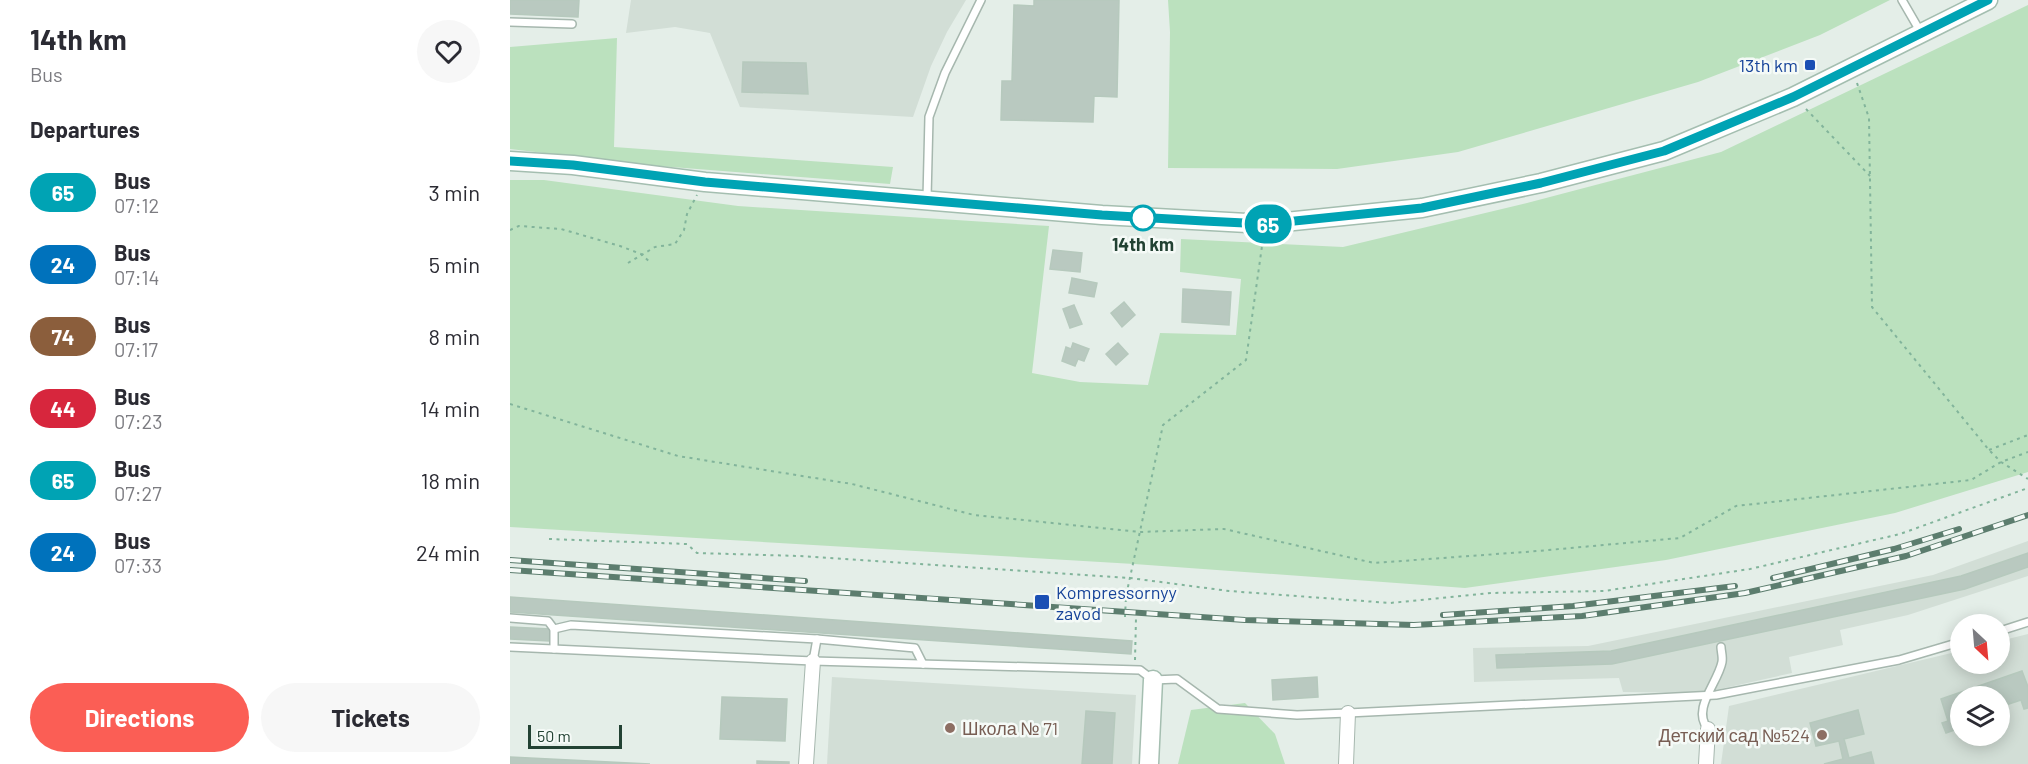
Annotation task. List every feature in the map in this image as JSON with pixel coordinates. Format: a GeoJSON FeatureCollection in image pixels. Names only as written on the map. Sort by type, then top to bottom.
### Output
{"type":"FeatureCollection","features":[{"type":"Feature","properties":{"kind":"main road"},"geometry":{"type":"LineString","coordinates":[[510,161],[573,165],[705,182],[927,201],[1110,216],[1265,224],[1422,208],[1541,183],[1664,151],[1793,97],[1988,0]]}},
{"type":"Feature","properties":{"kind":"main road"},"geometry":{"type":"LineString","coordinates":[[1147,675],[1149,764]]}},
{"type":"Feature","properties":{"kind":"street"},"geometry":{"type":"LineString","coordinates":[[806,764],[813,661]]}},
{"type":"Feature","properties":{"kind":"street"},"geometry":{"type":"LineString","coordinates":[[1346,764],[1348,713]]}},
{"type":"Feature","properties":{"kind":"street"},"geometry":{"type":"LineString","coordinates":[[1706,764],[1708,729]]}},
{"type":"Feature","properties":{"kind":"lane"},"geometry":{"type":"LineString","coordinates":[[927,201],[929,117],[945,73],[981,0]]}},
{"type":"Feature","properties":{"kind":"lane"},"geometry":{"type":"LineString","coordinates":[[1902,0],[1921,33]]}},
{"type":"Feature","properties":{"kind":"lane"},"geometry":{"type":"LineString","coordinates":[[510,22],[573,24]]}},
{"type":"Feature","properties":{"kind":"lane"},"geometry":{"type":"LineString","coordinates":[[510,618],[548,621],[554,629],[554,649]]}},
{"type":"Feature","properties":{"kind":"lane"},"geometry":{"type":"LineString","coordinates":[[2010,628],[2028,622]]}},
{"type":"Feature","properties":{"kind":"lane"},"geometry":{"type":"LineString","coordinates":[[554,629],[571,625],[817,639],[915,648],[923,664]]}},
{"type":"Feature","properties":{"kind":"lane"},"geometry":{"type":"LineString","coordinates":[[813,661],[817,639]]}},
{"type":"Feature","properties":{"kind":"lane"},"geometry":{"type":"LineString","coordinates":[[510,647],[1147,675],[1178,679],[1218,709],[1297,715],[1708,695],[1899,660],[1950,645]]}},
{"type":"Feature","properties":{"kind":"lane"},"geometry":{"type":"LineString","coordinates":[[1708,729],[1702,723],[1701,713],[1722,661],[1721,647]]}},
{"type":"Feature","properties":{"kind":"path"},"geometry":{"type":"LineString","coordinates":[[1852,69],[1869,118],[1872,307],[1989,450],[2001,462],[2028,479]]}},
{"type":"Feature","properties":{"kind":"path"},"geometry":{"type":"LineString","coordinates":[[1793,97],[1870,176]]}},
{"type":"Feature","properties":{"kind":"path"},"geometry":{"type":"LineString","coordinates":[[628,263],[655,248],[675,244],[684,230],[687,214],[705,182]]}},
{"type":"Feature","properties":{"kind":"path"},"geometry":{"type":"LineString","coordinates":[[510,230],[519,226],[561,229],[620,246],[641,254],[651,263]]}},
{"type":"Feature","properties":{"kind":"path"},"geometry":{"type":"LineString","coordinates":[[1125,617],[1125,603],[1163,424],[1246,360],[1264,236]]}},
{"type":"Feature","properties":{"kind":"path"},"geometry":{"type":"LineString","coordinates":[[510,404],[678,456],[852,484],[974,515],[1140,532],[1224,529],[1374,563],[1680,538],[1736,506],[1971,480],[2001,462],[2028,452]]}},
{"type":"Feature","properties":{"kind":"path"},"geometry":{"type":"LineString","coordinates":[[1989,450],[2028,435]]}},
{"type":"Feature","properties":{"kind":"path"},"geometry":{"type":"LineString","coordinates":[[549,539],[687,544],[697,553],[800,556],[1130,578],[1230,591],[1390,603],[1491,593],[1604,591],[1750,569],[1900,534],[2028,488]]}},
{"type":"Feature","properties":{"kind":"path"},"geometry":{"type":"LineString","coordinates":[[1136,618],[1135,659],[1147,675]]}},
{"type":"Feature","properties":{"kind":"shaded area"},"geometry":{"type":"Polygon","coordinates":[[[631,0],[966,0],[931,66],[913,117],[740,107],[710,33],[675,27],[626,33],[631,0]]]}},
{"type":"Feature","properties":{"kind":"shaded area"},"geometry":{"type":"Polygon","coordinates":[[[2028,541],[2028,576],[1908,615],[1840,630],[1843,645],[1789,657],[1792,673],[1702,693],[1623,692],[1619,678],[1474,682],[1473,648],[1588,646],[1933,575],[2028,541]]]}},
{"type":"Feature","properties":{"kind":"shaded area","name":"Детский сад №524"},"geometry":{"type":"Polygon","coordinates":[[[2028,634],[2028,764],[1721,764],[1729,706],[1950,653],[1950,674],[2010,674],[2010,638],[2028,634]]]}},
{"type":"Feature","properties":{"kind":"shaded area","name":"Школа № 71"},"geometry":{"type":"Polygon","coordinates":[[[832,677],[1136,695],[1132,764],[827,764],[832,677]]]}},
{"type":"Feature","properties":{"kind":"green space"},"geometry":{"type":"Polygon","coordinates":[[[1168,0],[1890,0],[1820,35],[1698,82],[1458,152],[1337,169],[1168,168],[1170,32],[1168,0]]]}},
{"type":"Feature","properties":{"kind":"green space"},"geometry":{"type":"Polygon","coordinates":[[[2028,5],[2028,472],[1895,513],[1666,560],[1465,588],[1134,564],[510,527],[510,180],[544,180],[738,206],[1049,226],[1032,373],[1080,382],[1148,385],[1160,333],[1236,335],[1241,279],[1180,272],[1181,239],[1343,247],[1527,203],[1721,152],[2028,5]]]}},
{"type":"Feature","properties":{"kind":"green space"},"geometry":{"type":"Polygon","coordinates":[[[617,38],[614,147],[893,167],[890,184],[646,165],[510,149],[510,47],[617,38]]]}},
{"type":"Feature","properties":{"kind":"green space"},"geometry":{"type":"Polygon","coordinates":[[[1245,703],[1275,734],[1285,764],[1178,764],[1191,710],[1245,703]]]}},
{"type":"Feature","properties":{"kind":"building"},"geometry":{"type":"Polygon","coordinates":[[[510,0],[579,0],[578,17],[510,14],[510,0]]]}},
{"type":"Feature","properties":{"kind":"building"},"geometry":{"type":"Polygon","coordinates":[[[1034,0],[1119,0],[1117,97],[1094,96],[1093,122],[1001,120],[1002,81],[1012,81],[1014,5],[1034,6],[1034,0]]]}},
{"type":"Feature","properties":{"kind":"building"},"geometry":{"type":"Polygon","coordinates":[[[743,62],[806,63],[808,94],[742,92],[743,62]]]}},
{"type":"Feature","properties":{"kind":"building"},"geometry":{"type":"Polygon","coordinates":[[[1053,250],[1082,253],[1080,272],[1050,269],[1053,250]]]}},
{"type":"Feature","properties":{"kind":"building"},"geometry":{"type":"Polygon","coordinates":[[[1072,278],[1097,283],[1094,297],[1069,293],[1072,278]]]}},
{"type":"Feature","properties":{"kind":"building"},"geometry":{"type":"Polygon","coordinates":[[[1183,289],[1231,292],[1229,325],[1182,322],[1183,289]]]}},
{"type":"Feature","properties":{"kind":"building"},"geometry":{"type":"Polygon","coordinates":[[[1124,302],[1135,315],[1122,327],[1111,313],[1124,302]]]}},
{"type":"Feature","properties":{"kind":"building"},"geometry":{"type":"Polygon","coordinates":[[[1074,305],[1082,324],[1070,328],[1063,309],[1074,305]]]}},
{"type":"Feature","properties":{"kind":"building"},"geometry":{"type":"Polygon","coordinates":[[[1073,343],[1089,349],[1084,361],[1078,359],[1075,366],[1062,361],[1066,347],[1071,349],[1073,343]]]}},
{"type":"Feature","properties":{"kind":"building"},"geometry":{"type":"Polygon","coordinates":[[[1118,343],[1128,354],[1116,365],[1106,354],[1118,343]]]}},
{"type":"Feature","properties":{"kind":"building"},"geometry":{"type":"Polygon","coordinates":[[[2028,553],[2028,567],[1965,589],[1612,664],[1497,668],[1496,655],[1611,651],[1961,576],[2028,553]]]}},
{"type":"Feature","properties":{"kind":"building"},"geometry":{"type":"Polygon","coordinates":[[[510,597],[1132,641],[1131,654],[510,612],[510,597]]]}},
{"type":"Feature","properties":{"kind":"building"},"geometry":{"type":"Polygon","coordinates":[[[510,627],[550,629],[549,641],[510,639],[510,627]]]}},
{"type":"Feature","properties":{"kind":"building"},"geometry":{"type":"Polygon","coordinates":[[[2022,671],[2028,687],[2028,708],[2024,709],[2021,700],[2010,704],[2010,686],[1979,686],[2022,671]]]}},
{"type":"Feature","properties":{"kind":"building"},"geometry":{"type":"Polygon","coordinates":[[[1317,677],[1318,697],[1273,700],[1272,680],[1317,677]]]}},
{"type":"Feature","properties":{"kind":"building"},"geometry":{"type":"Polygon","coordinates":[[[1950,696],[1950,732],[1946,733],[1942,723],[1948,721],[1941,699],[1950,696]]]}},
{"type":"Feature","properties":{"kind":"building"},"geometry":{"type":"Polygon","coordinates":[[[722,697],[787,699],[785,741],[720,739],[722,697]]]}},
{"type":"Feature","properties":{"kind":"building"},"geometry":{"type":"Polygon","coordinates":[[[1858,710],[1864,734],[1844,739],[1849,758],[1871,752],[1874,764],[1824,764],[1843,759],[1839,741],[1816,746],[1810,723],[1858,710]]]}},
{"type":"Feature","properties":{"kind":"building"},"geometry":{"type":"Polygon","coordinates":[[[1086,711],[1115,713],[1112,764],[1082,764],[1086,711]]]}},
{"type":"Feature","properties":{"kind":"building"},"geometry":{"type":"Polygon","coordinates":[[[510,757],[650,764],[510,764],[510,757]]]}},
{"type":"Feature","properties":{"kind":"building"},"geometry":{"type":"Polygon","coordinates":[[[757,761],[789,762],[789,764],[757,764],[757,761]]]}},
{"type":"Feature","properties":{"kind":"railway"},"geometry":{"type":"LineString","coordinates":[[510,570],[1245,620],[1414,625],[1582,616],[1745,593],[1906,556],[2028,515]]}},
{"type":"Feature","properties":{"kind":"railway"},"geometry":{"type":"LineString","coordinates":[[1773,578],[1894,549],[1959,529]]}},
{"type":"Feature","properties":{"kind":"railway"},"geometry":{"type":"LineString","coordinates":[[510,560],[805,581]]}},
{"type":"Feature","properties":{"kind":"railway"},"geometry":{"type":"LineString","coordinates":[[1443,615],[1573,606],[1735,586]]}},
{"type":"Feature","properties":{"kind":"bus line","name":"65"},"geometry":{"type":"LineString","coordinates":[[510,161],[573,165],[705,182],[1102,215],[1204,221],[1265,224],[1422,208],[1541,183],[1664,151],[1793,97],[1988,0]]}},
{"type":"Feature","properties":{"kind":"place","name":"13th km"},"geometry":{"type":"Point","coordinates":[1810,65]}},
{"type":"Feature","properties":{"kind":"place","name":"14th km"},"geometry":{"type":"Point","coordinates":[1143,218]}},
{"type":"Feature","properties":{"kind":"place","name":"Kompressornyy zavod"},"geometry":{"type":"Point","coordinates":[1042,602]}},
{"type":"Feature","properties":{"kind":"place","name":"Школа № 71"},"geometry":{"type":"Point","coordinates":[950,728]}},
{"type":"Feature","properties":{"kind":"place","name":"Детский сад №524"},"geometry":{"type":"Point","coordinates":[1822,735]}}]}
